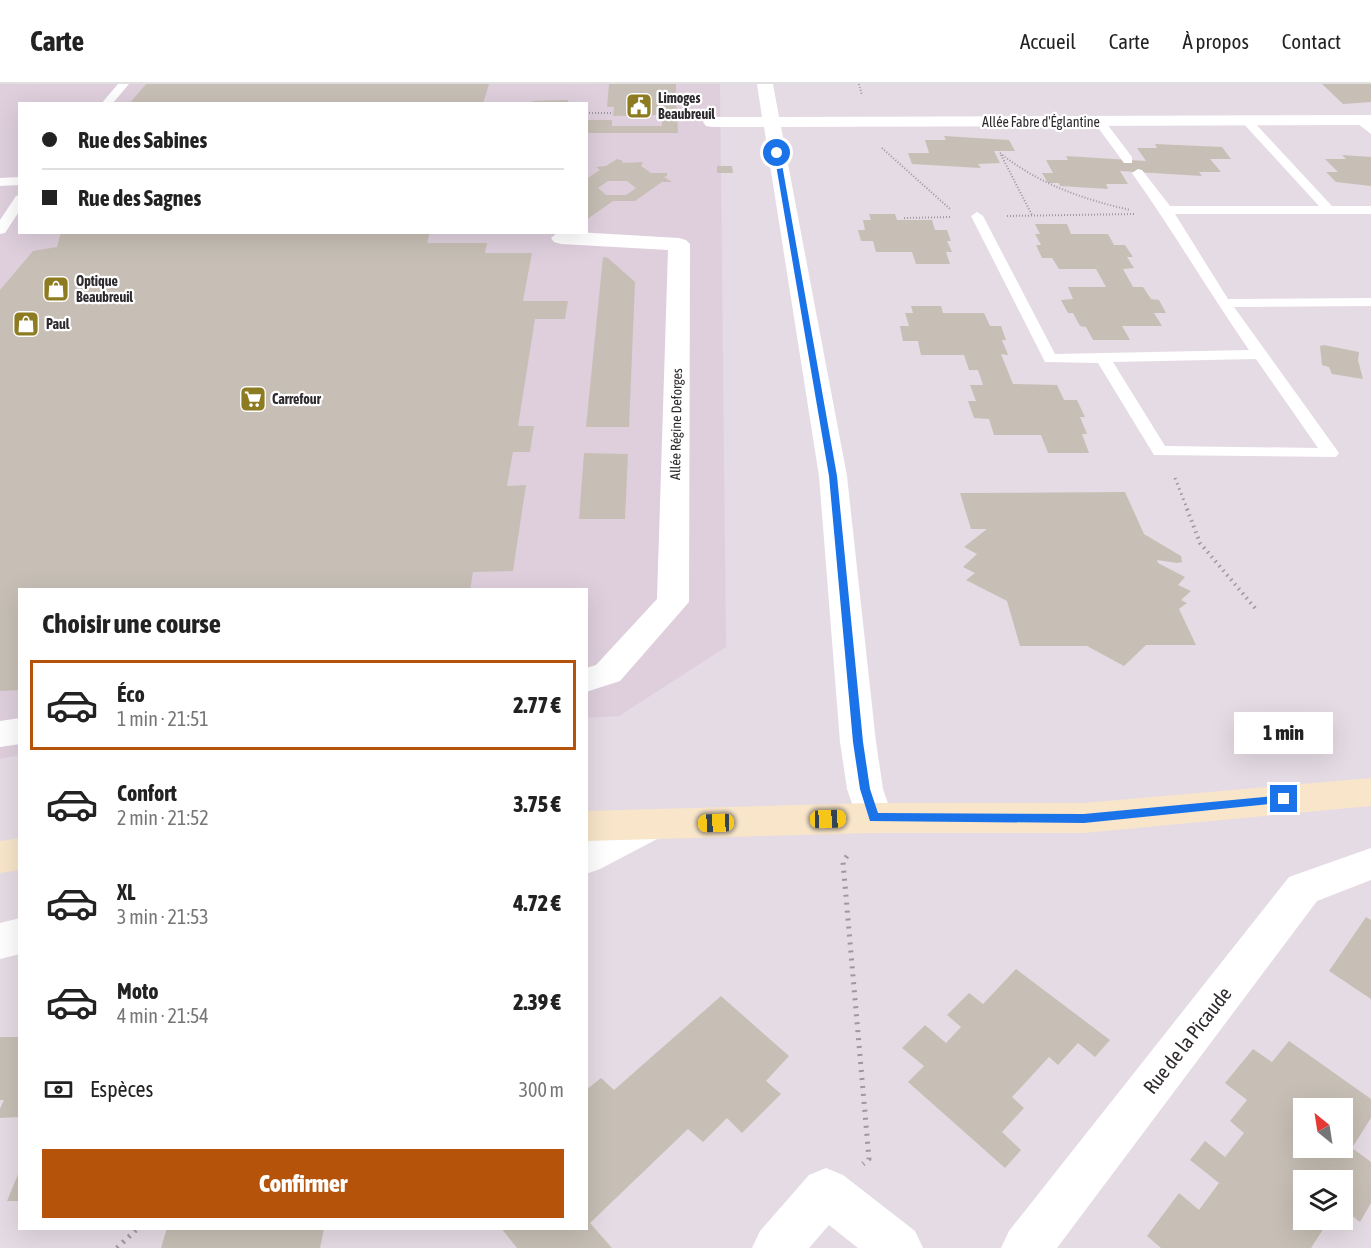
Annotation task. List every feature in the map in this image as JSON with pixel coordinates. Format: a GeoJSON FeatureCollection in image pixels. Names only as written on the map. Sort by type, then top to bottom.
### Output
{"type":"FeatureCollection","features":[{"type":"Feature","properties":{"kind":"street"},"geometry":{"type":"LineString","coordinates":[[765,84],[833,476],[858,742],[865,789],[873,818]]}},
{"type":"Feature","properties":{"kind":"street","name":"Allée Fabre d'Églantine"},"geometry":{"type":"LineString","coordinates":[[712,122],[1247,121],[1367,124]]}},
{"type":"Feature","properties":{"kind":"street","name":"Allée Régine Deforges"},"geometry":{"type":"LineString","coordinates":[[561,238],[679,244],[673,602],[608,673],[588,679]]}},
{"type":"Feature","properties":{"kind":"street"},"geometry":{"type":"LineString","coordinates":[[0,734],[18,731]]}},
{"type":"Feature","properties":{"kind":"street"},"geometry":{"type":"LineString","coordinates":[[588,826],[873,818],[1084,818],[1371,792]]}},
{"type":"Feature","properties":{"kind":"street"},"geometry":{"type":"LineString","coordinates":[[588,857],[648,826]]}},
{"type":"Feature","properties":{"kind":"street"},"geometry":{"type":"LineString","coordinates":[[0,857],[18,854]]}},
{"type":"Feature","properties":{"kind":"street","name":"Rue de la Picaude"},"geometry":{"type":"LineString","coordinates":[[1026,1248],[1303,889],[1371,864]]}},
{"type":"Feature","properties":{"kind":"street"},"geometry":{"type":"LineString","coordinates":[[0,941],[18,936]]}},
{"type":"Feature","properties":{"kind":"street"},"geometry":{"type":"LineString","coordinates":[[777,1248],[826,1192],[898,1248]]}},
{"type":"Feature","properties":{"kind":"lane"},"geometry":{"type":"LineString","coordinates":[[108,102],[124,84]]}},
{"type":"Feature","properties":{"kind":"lane"},"geometry":{"type":"LineString","coordinates":[[1247,121],[1329,210]]}},
{"type":"Feature","properties":{"kind":"lane"},"geometry":{"type":"LineString","coordinates":[[1100,122],[1128,160]]}},
{"type":"Feature","properties":{"kind":"lane"},"geometry":{"type":"LineString","coordinates":[[1103,358],[1160,451],[1330,453],[1224,303],[1166,210],[1138,173]]}},
{"type":"Feature","properties":{"kind":"lane"},"geometry":{"type":"LineString","coordinates":[[0,182],[18,182]]}},
{"type":"Feature","properties":{"kind":"lane"},"geometry":{"type":"LineString","coordinates":[[3,227],[18,202]]}},
{"type":"Feature","properties":{"kind":"lane"},"geometry":{"type":"LineString","coordinates":[[1166,210],[1371,210]]}},
{"type":"Feature","properties":{"kind":"lane"},"geometry":{"type":"LineString","coordinates":[[977,216],[1050,359],[1259,354]]}},
{"type":"Feature","properties":{"kind":"lane"},"geometry":{"type":"LineString","coordinates":[[1224,303],[1371,302]]}},
{"type":"Feature","properties":{"kind":"path"},"geometry":{"type":"LineString","coordinates":[[588,113],[613,113]]}},
{"type":"Feature","properties":{"kind":"path"},"geometry":{"type":"LineString","coordinates":[[860,123],[896,164],[960,217]]}},
{"type":"Feature","properties":{"kind":"path"},"geometry":{"type":"LineString","coordinates":[[904,218],[977,216],[1032,216],[1139,214],[1098,204],[1046,184],[1000,152],[1032,216]]}},
{"type":"Feature","properties":{"kind":"path"},"geometry":{"type":"LineString","coordinates":[[1160,451],[1170,465],[1200,543],[1255,608]]}},
{"type":"Feature","properties":{"kind":"path"},"geometry":{"type":"LineString","coordinates":[[826,1192],[869,1159],[843,862],[873,818]]}},
{"type":"Feature","properties":{"kind":"path"},"geometry":{"type":"LineString","coordinates":[[117,1248],[136,1230]]}},
{"type":"Feature","properties":{"kind":"shaded area"},"geometry":{"type":"Polygon","coordinates":[[[0,84],[720,84],[726,647],[619,716],[588,718],[588,588],[18,588],[18,755],[0,759],[0,84]]]}},
{"type":"Feature","properties":{"kind":"building"},"geometry":{"type":"Polygon","coordinates":[[[146,84],[489,84],[484,102],[131,102],[146,84]]]}},
{"type":"Feature","properties":{"kind":"building"},"geometry":{"type":"Polygon","coordinates":[[[609,84],[676,84],[676,93],[692,94],[692,100],[676,101],[678,133],[588,133],[588,120],[612,120],[612,126],[662,126],[662,115],[613,116],[614,107],[607,107],[609,84]]]}},
{"type":"Feature","properties":{"kind":"building"},"geometry":{"type":"Polygon","coordinates":[[[1322,84],[1371,84],[1371,102],[1343,104],[1322,84]]]}},
{"type":"Feature","properties":{"kind":"building"},"geometry":{"type":"Polygon","coordinates":[[[568,100],[568,102],[532,102],[568,100]]]}},
{"type":"Feature","properties":{"kind":"building"},"geometry":{"type":"Polygon","coordinates":[[[944,136],[1009,140],[1015,151],[994,151],[1000,163],[978,164],[981,168],[912,164],[908,153],[929,153],[925,140],[946,140],[944,136]]]}},
{"type":"Feature","properties":{"kind":"building"},"geometry":{"type":"Polygon","coordinates":[[[1155,144],[1222,147],[1231,159],[1210,159],[1221,172],[1199,172],[1202,176],[1120,171],[1128,184],[1106,184],[1108,189],[1060,186],[1059,183],[1048,183],[1042,173],[1053,173],[1046,160],[1068,160],[1066,156],[1146,161],[1137,148],[1157,148],[1155,144]]]}},
{"type":"Feature","properties":{"kind":"building"},"geometry":{"type":"Polygon","coordinates":[[[1342,155],[1371,157],[1371,186],[1336,182],[1326,172],[1338,172],[1325,159],[1346,159],[1342,155]]]}},
{"type":"Feature","properties":{"kind":"building"},"geometry":{"type":"Polygon","coordinates":[[[617,159],[623,161],[622,163],[643,162],[641,166],[651,173],[667,173],[664,177],[672,182],[662,182],[635,201],[613,201],[588,219],[588,178],[600,170],[596,167],[606,166],[617,159]],[[608,181],[598,188],[606,195],[626,195],[636,188],[627,181],[608,181]]]}},
{"type":"Feature","properties":{"kind":"building"},"geometry":{"type":"Polygon","coordinates":[[[717,166],[732,166],[733,173],[717,173],[717,166]]]}},
{"type":"Feature","properties":{"kind":"building"},"geometry":{"type":"Polygon","coordinates":[[[869,214],[895,214],[897,220],[932,220],[935,230],[947,230],[951,241],[947,241],[952,252],[946,252],[950,264],[916,264],[912,252],[876,252],[873,241],[861,241],[858,230],[865,230],[863,220],[871,220],[869,214]]]}},
{"type":"Feature","properties":{"kind":"building"},"geometry":{"type":"Polygon","coordinates":[[[1035,224],[1067,224],[1071,234],[1108,234],[1114,245],[1125,245],[1133,257],[1127,257],[1134,268],[1123,269],[1133,287],[1143,287],[1151,299],[1159,300],[1166,313],[1154,313],[1162,326],[1122,326],[1130,340],[1093,340],[1086,327],[1080,326],[1073,313],[1068,313],[1061,300],[1073,299],[1068,287],[1106,287],[1096,269],[1059,269],[1052,258],[1042,258],[1036,245],[1041,245],[1035,234],[1040,234],[1035,224]]]}},
{"type":"Feature","properties":{"kind":"building","name":"Carrefour"},"geometry":{"type":"Polygon","coordinates":[[[60,234],[429,234],[427,243],[487,243],[485,253],[532,253],[523,301],[568,301],[565,319],[535,319],[518,426],[534,426],[530,452],[513,452],[507,486],[526,485],[513,571],[473,572],[470,588],[18,588],[18,690],[0,691],[0,290],[33,251],[57,247],[60,234]]]}},
{"type":"Feature","properties":{"kind":"building"},"geometry":{"type":"Polygon","coordinates":[[[603,257],[608,258],[635,282],[629,427],[586,427],[603,257]]]}},
{"type":"Feature","properties":{"kind":"building"},"geometry":{"type":"Polygon","coordinates":[[[911,306],[941,306],[943,313],[984,313],[990,326],[1001,326],[1006,340],[1002,340],[1008,355],[1001,354],[1013,384],[1057,385],[1064,400],[1077,400],[1085,417],[1080,417],[1087,434],[1082,434],[1089,453],[1048,453],[1041,435],[994,435],[989,419],[974,418],[968,401],[976,401],[970,385],[983,385],[978,370],[969,370],[964,355],[921,355],[918,341],[903,341],[900,326],[909,326],[905,313],[913,313],[911,306]]]}},
{"type":"Feature","properties":{"kind":"building"},"geometry":{"type":"Polygon","coordinates":[[[1320,346],[1359,352],[1358,360],[1363,379],[1332,374],[1329,367],[1322,365],[1320,346]]]}},
{"type":"Feature","properties":{"kind":"building"},"geometry":{"type":"Polygon","coordinates":[[[584,453],[628,454],[625,519],[579,519],[584,453]]]}},
{"type":"Feature","properties":{"kind":"building"},"geometry":{"type":"Polygon","coordinates":[[[1125,492],[1144,534],[1181,556],[1182,562],[1177,563],[1157,560],[1158,563],[1185,577],[1178,585],[1191,591],[1181,600],[1187,603],[1179,609],[1196,645],[1146,645],[1124,666],[1087,646],[1020,646],[1007,601],[966,580],[975,573],[963,567],[977,554],[964,547],[987,529],[971,529],[960,493],[1125,492]]]}},
{"type":"Feature","properties":{"kind":"building"},"geometry":{"type":"Polygon","coordinates":[[[1366,917],[1371,920],[1371,999],[1329,971],[1366,917]]]}},
{"type":"Feature","properties":{"kind":"building"},"geometry":{"type":"Polygon","coordinates":[[[1016,969],[1110,1040],[1095,1057],[1078,1043],[1058,1065],[1049,1057],[1012,1097],[1024,1108],[1002,1132],[1021,1150],[1005,1168],[908,1082],[924,1066],[902,1048],[925,1025],[946,1043],[961,1027],[947,1015],[969,993],[983,1004],[1016,969]]]}},
{"type":"Feature","properties":{"kind":"building"},"geometry":{"type":"Polygon","coordinates":[[[721,996],[789,1056],[766,1081],[781,1094],[742,1133],[727,1118],[703,1142],[688,1129],[590,1223],[612,1248],[517,1248],[503,1230],[588,1230],[588,1088],[601,1078],[614,1090],[721,996]]]}},
{"type":"Feature","properties":{"kind":"building"},"geometry":{"type":"Polygon","coordinates":[[[0,1037],[18,1037],[18,1117],[0,1118],[0,1109],[4,1100],[0,1100],[0,1037]]]}},
{"type":"Feature","properties":{"kind":"building"},"geometry":{"type":"Polygon","coordinates":[[[1289,1041],[1371,1099],[1371,1118],[1353,1146],[1353,1098],[1293,1098],[1293,1158],[1353,1158],[1353,1149],[1371,1162],[1371,1203],[1360,1222],[1353,1217],[1353,1170],[1293,1170],[1293,1230],[1323,1230],[1311,1248],[1161,1248],[1147,1236],[1179,1193],[1199,1210],[1219,1183],[1190,1160],[1205,1141],[1225,1157],[1244,1133],[1230,1121],[1247,1100],[1225,1083],[1253,1049],[1272,1062],[1289,1041]]]}},
{"type":"Feature","properties":{"kind":"building"},"geometry":{"type":"Polygon","coordinates":[[[18,1174],[18,1201],[7,1201],[18,1174]]]}},
{"type":"Feature","properties":{"kind":"building"},"geometry":{"type":"Polygon","coordinates":[[[166,1230],[324,1230],[320,1248],[161,1248],[166,1230]]]}},
{"type":"Feature","properties":{"kind":"place","name":"Limoges Beaubreuil"},"geometry":{"type":"Point","coordinates":[639,106]}},
{"type":"Feature","properties":{"kind":"place","name":"Optique Beaubreuil"},"geometry":{"type":"Point","coordinates":[56,289]}},
{"type":"Feature","properties":{"kind":"place","name":"Paul"},"geometry":{"type":"Point","coordinates":[26,324]}},
{"type":"Feature","properties":{"kind":"place","name":"Carrefour"},"geometry":{"type":"Point","coordinates":[253,399]}},
{"type":"Feature","properties":{"kind":"route"},"geometry":{"type":"LineString","coordinates":[[777,153],[833,476],[858,742],[865,789],[873,818],[1084,818],[1284,799]]}}]}
